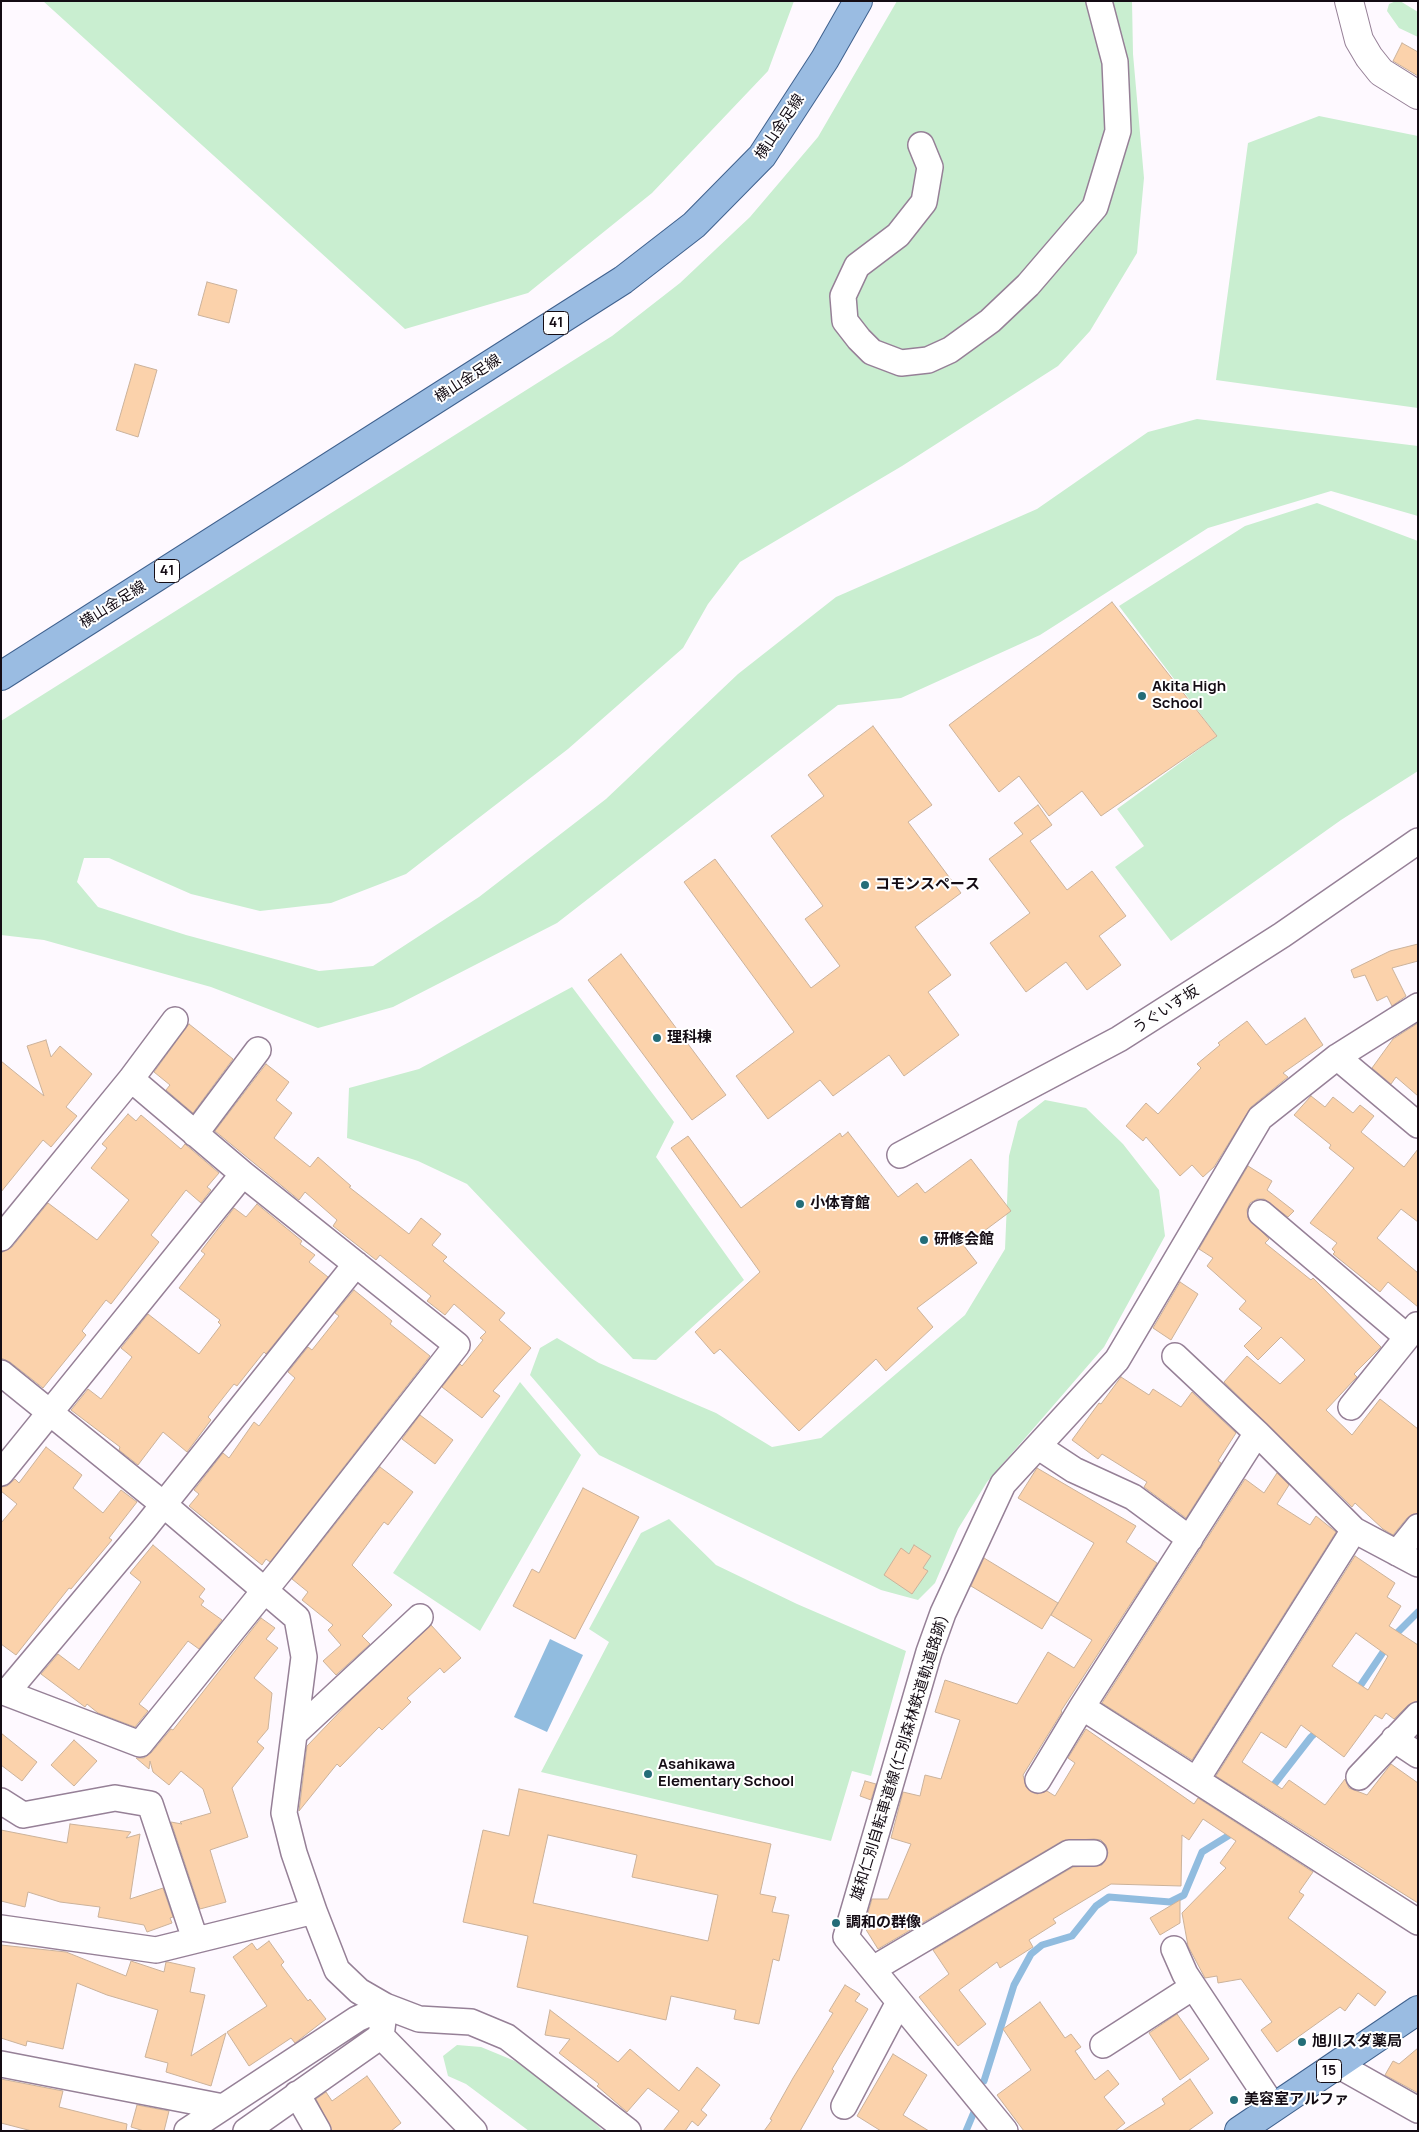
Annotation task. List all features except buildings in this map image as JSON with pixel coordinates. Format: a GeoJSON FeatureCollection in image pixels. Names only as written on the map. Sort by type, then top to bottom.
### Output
{"type":"FeatureCollection","features":[{"type":"Feature","properties":{"kind":"main road","name":"横山金足線"},"geometry":{"type":"LineString","coordinates":[[1,676],[623,280],[694,225],[762,156],[825,59],[858,1]]}},
{"type":"Feature","properties":{"kind":"main road","name":"15"},"geometry":{"type":"LineString","coordinates":[[1239,2131],[1418,2010]]}},
{"type":"Feature","properties":{"kind":"street"},"geometry":{"type":"LineString","coordinates":[[921,145],[930,167],[924,202],[898,235],[857,266],[843,296],[845,320],[860,339],[872,352],[901,363],[928,360],[950,350],[990,321],[1028,285],[1095,208],[1118,131],[1114,62],[1099,1]]}},
{"type":"Feature","properties":{"kind":"street"},"geometry":{"type":"LineString","coordinates":[[1347,4],[1359,40],[1369,57],[1381,72],[1418,95]]}},
{"type":"Feature","properties":{"kind":"street","name":"うぐいす坂"},"geometry":{"type":"LineString","coordinates":[[900,1156],[1119,1039],[1282,935],[1418,841]]}},
{"type":"Feature","properties":{"kind":"street","name":"雄和仁別自転車道線(仁別森林鉄道軌道路跡)"},"geometry":{"type":"LineString","coordinates":[[873,1969],[846,1938],[929,1652],[943,1613],[1003,1484],[1117,1360],[1260,1118],[1337,1057],[1418,1006]]}},
{"type":"Feature","properties":{"kind":"street"},"geometry":{"type":"LineString","coordinates":[[1,1238],[132,1079],[175,1020]]}},
{"type":"Feature","properties":{"kind":"street"},"geometry":{"type":"LineString","coordinates":[[195,1134],[258,1050]]}},
{"type":"Feature","properties":{"kind":"street"},"geometry":{"type":"LineString","coordinates":[[1337,1057],[1418,1125]]}},
{"type":"Feature","properties":{"kind":"street"},"geometry":{"type":"LineString","coordinates":[[132,1079],[243,1174],[356,1264],[457,1345],[265,1590],[140,1744],[4,1691],[163,1504],[356,1264]]}},
{"type":"Feature","properties":{"kind":"street"},"geometry":{"type":"LineString","coordinates":[[1,1473],[243,1174]]}},
{"type":"Feature","properties":{"kind":"street"},"geometry":{"type":"LineString","coordinates":[[1261,1213],[1412,1330],[1351,1407]]}},
{"type":"Feature","properties":{"kind":"street"},"geometry":{"type":"LineString","coordinates":[[1175,1356],[1257,1433],[1354,1530],[1408,1558],[1418,1527]]}},
{"type":"Feature","properties":{"kind":"street"},"geometry":{"type":"LineString","coordinates":[[1,1373],[163,1504],[297,1618],[304,1656],[284,1813],[294,1853],[337,1970],[359,1991],[384,2006],[419,2019],[471,2022],[507,2037],[628,2131]]}},
{"type":"Feature","properties":{"kind":"street"},"geometry":{"type":"LineString","coordinates":[[1038,1780],[1082,1707],[1257,1433]]}},
{"type":"Feature","properties":{"kind":"street"},"geometry":{"type":"LineString","coordinates":[[1039,1447],[1074,1470],[1134,1497],[1190,1539]]}},
{"type":"Feature","properties":{"kind":"street"},"geometry":{"type":"LineString","coordinates":[[1197,1779],[1354,1530]]}},
{"type":"Feature","properties":{"kind":"street"},"geometry":{"type":"LineString","coordinates":[[294,1733],[420,1617]]}},
{"type":"Feature","properties":{"kind":"street"},"geometry":{"type":"LineString","coordinates":[[1082,1707],[1418,1922]]}},
{"type":"Feature","properties":{"kind":"street"},"geometry":{"type":"LineString","coordinates":[[1359,1776],[1418,1715]]}},
{"type":"Feature","properties":{"kind":"street"},"geometry":{"type":"LineString","coordinates":[[1394,1739],[1418,1754]]}},
{"type":"Feature","properties":{"kind":"street"},"geometry":{"type":"LineString","coordinates":[[1,1801],[23,1815],[115,1798],[150,1804],[195,1939]]}},
{"type":"Feature","properties":{"kind":"street"},"geometry":{"type":"LineString","coordinates":[[1006,2131],[873,1969],[1069,1854],[1094,1853]]}},
{"type":"Feature","properties":{"kind":"street"},"geometry":{"type":"LineString","coordinates":[[1,1928],[156,1950],[314,1911]]}},
{"type":"Feature","properties":{"kind":"street"},"geometry":{"type":"LineString","coordinates":[[1174,1949],[1185,1974],[1274,2108]]}},
{"type":"Feature","properties":{"kind":"street"},"geometry":{"type":"LineString","coordinates":[[1103,2045],[1193,1986]]}},
{"type":"Feature","properties":{"kind":"street"},"geometry":{"type":"LineString","coordinates":[[844,2106],[899,2002]]}},
{"type":"Feature","properties":{"kind":"street"},"geometry":{"type":"LineString","coordinates":[[246,2131],[381,2036],[384,2006]]}},
{"type":"Feature","properties":{"kind":"street"},"geometry":{"type":"LineString","coordinates":[[188,2131],[357,2019],[384,2006]]}},
{"type":"Feature","properties":{"kind":"street"},"geometry":{"type":"LineString","coordinates":[[381,2036],[474,2131]]}},
{"type":"Feature","properties":{"kind":"street"},"geometry":{"type":"LineString","coordinates":[[1,2064],[223,2107]]}},
{"type":"Feature","properties":{"kind":"street"},"geometry":{"type":"LineString","coordinates":[[1338,2065],[1418,2110]]}},
{"type":"Feature","properties":{"kind":"street"},"geometry":{"type":"LineString","coordinates":[[297,2094],[318,2131]]}},
{"type":"Feature","properties":{"kind":"green space"},"geometry":{"type":"Polygon","coordinates":[[[43,1],[794,1],[768,71],[652,193],[528,293],[405,329],[43,1]]]}},
{"type":"Feature","properties":{"kind":"green space"},"geometry":{"type":"Polygon","coordinates":[[[897,1],[1132,1],[1133,54],[1144,178],[1137,253],[1090,331],[1058,366],[902,466],[740,562],[708,604],[683,648],[568,749],[406,874],[331,903],[260,911],[191,894],[109,858],[84,858],[77,882],[98,907],[186,935],[319,971],[373,966],[479,897],[606,799],[738,674],[836,597],[1037,509],[1148,432],[1197,419],[1418,446],[1418,516],[1331,491],[1208,528],[1040,635],[901,698],[838,705],[557,923],[393,1007],[318,1028],[211,987],[44,940],[1,935],[1,721],[612,336],[680,283],[750,217],[818,137],[897,1]]]}},
{"type":"Feature","properties":{"kind":"green space"},"geometry":{"type":"Polygon","coordinates":[[[1400,1],[1418,12],[1418,37],[1399,28],[1387,11],[1389,4],[1400,1]]]}},
{"type":"Feature","properties":{"kind":"green space"},"geometry":{"type":"Polygon","coordinates":[[[1319,116],[1418,136],[1418,408],[1216,380],[1248,143],[1319,116]]]}},
{"type":"Feature","properties":{"kind":"green space"},"geometry":{"type":"Polygon","coordinates":[[[1317,503],[1418,541],[1418,771],[1341,820],[1171,941],[1115,867],[1144,846],[1117,809],[1217,736],[1119,606],[1245,526],[1317,503]]]}},
{"type":"Feature","properties":{"kind":"green space"},"geometry":{"type":"Polygon","coordinates":[[[572,987],[674,1122],[656,1157],[744,1280],[656,1360],[633,1359],[467,1184],[418,1161],[347,1138],[349,1088],[419,1069],[572,987]]]}},
{"type":"Feature","properties":{"kind":"green space"},"geometry":{"type":"Polygon","coordinates":[[[1045,1100],[1086,1108],[1123,1144],[1159,1190],[1165,1236],[1104,1347],[987,1482],[958,1529],[935,1583],[918,1600],[881,1590],[599,1455],[530,1375],[540,1348],[557,1338],[599,1363],[716,1413],[772,1447],[821,1438],[965,1315],[1005,1249],[1009,1156],[1018,1121],[1045,1100]]]}},
{"type":"Feature","properties":{"kind":"green space"},"geometry":{"type":"Polygon","coordinates":[[[520,1382],[581,1455],[480,1631],[393,1573],[520,1382]]]}},
{"type":"Feature","properties":{"kind":"green space"},"geometry":{"type":"Polygon","coordinates":[[[669,1519],[716,1565],[797,1604],[906,1651],[871,1776],[852,1771],[831,1841],[541,1772],[609,1642],[589,1629],[641,1533],[669,1519]]]}},
{"type":"Feature","properties":{"kind":"green space"},"geometry":{"type":"Polygon","coordinates":[[[457,2045],[481,2047],[515,2061],[571,2098],[603,2131],[529,2131],[466,2084],[448,2076],[443,2056],[457,2045]]]}},
{"type":"Feature","properties":{"kind":"water"},"geometry":{"type":"Polygon","coordinates":[[[550,1639],[583,1655],[547,1732],[514,1717],[550,1639]]]}},
{"type":"Feature","properties":{"kind":"waterway"},"geometry":{"type":"LineString","coordinates":[[1356,1692],[1394,1636],[1418,1612]]}},
{"type":"Feature","properties":{"kind":"waterway"},"geometry":{"type":"LineString","coordinates":[[1269,1791],[1311,1737],[1321,1728]]}},
{"type":"Feature","properties":{"kind":"waterway"},"geometry":{"type":"LineString","coordinates":[[984,2081],[1014,1985],[1031,1954],[1042,1945],[1072,1936],[1096,1906],[1109,1897],[1170,1902],[1184,1895],[1202,1852],[1236,1831]]}},
{"type":"Feature","properties":{"kind":"waterway"},"geometry":{"type":"LineString","coordinates":[[966,2131],[974,2112]]}},
{"type":"Feature","properties":{"kind":"place","name":"Akita High School"},"geometry":{"type":"Point","coordinates":[1142,696]}},
{"type":"Feature","properties":{"kind":"place","name":"コモンスペース"},"geometry":{"type":"Point","coordinates":[865,885]}},
{"type":"Feature","properties":{"kind":"place","name":"理科棟"},"geometry":{"type":"Point","coordinates":[657,1038]}},
{"type":"Feature","properties":{"kind":"place","name":"小体育館"},"geometry":{"type":"Point","coordinates":[800,1204]}},
{"type":"Feature","properties":{"kind":"place","name":"研修会館"},"geometry":{"type":"Point","coordinates":[924,1240]}},
{"type":"Feature","properties":{"kind":"place","name":"Asahikawa Elementary School"},"geometry":{"type":"Point","coordinates":[648,1774]}},
{"type":"Feature","properties":{"kind":"place","name":"調和の群像"},"geometry":{"type":"Point","coordinates":[836,1923]}},
{"type":"Feature","properties":{"kind":"place","name":"旭川スダ薬局"},"geometry":{"type":"Point","coordinates":[1302,2042]}},
{"type":"Feature","properties":{"kind":"place","name":"美容室アルファ"},"geometry":{"type":"Point","coordinates":[1234,2100]}}]}
